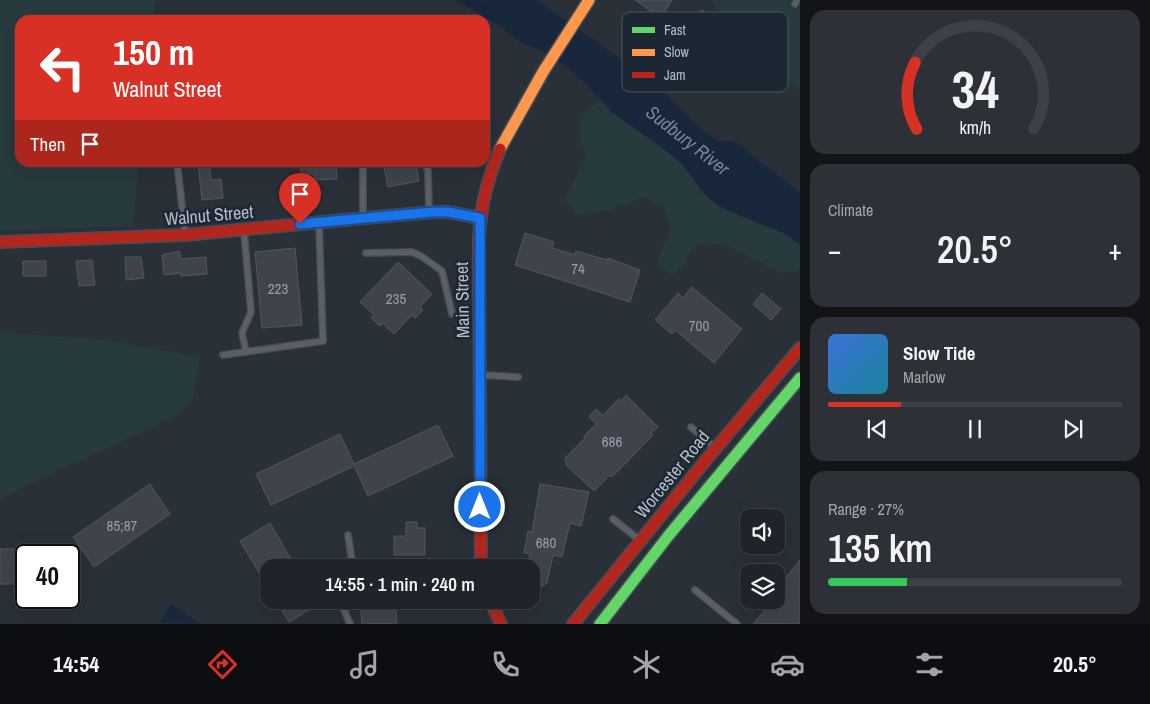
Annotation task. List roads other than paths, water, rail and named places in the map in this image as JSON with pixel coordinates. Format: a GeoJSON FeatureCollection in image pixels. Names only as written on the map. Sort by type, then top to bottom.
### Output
{"type":"FeatureCollection","features":[{"type":"Feature","properties":{"kind":"main road","name":"Main Street"},"geometry":{"type":"LineString","coordinates":[[481,559],[480,218],[492,166],[512,123],[589,0]]}},
{"type":"Feature","properties":{"kind":"main road","name":"Walnut Street"},"geometry":{"type":"LineString","coordinates":[[0,242],[185,235],[429,212],[448,212],[480,218]]}},
{"type":"Feature","properties":{"kind":"main road","name":"Worcester Road"},"geometry":{"type":"LineString","coordinates":[[574,624],[716,448],[800,348]]}},
{"type":"Feature","properties":{"kind":"main road","name":"Worcester Road"},"geometry":{"type":"LineString","coordinates":[[603,623],[669,535],[800,378]]}},
{"type":"Feature","properties":{"kind":"main road"},"geometry":{"type":"LineString","coordinates":[[494,609],[501,624]]}},
{"type":"Feature","properties":{"kind":"lane"},"geometry":{"type":"LineString","coordinates":[[178,167],[185,235]]}},
{"type":"Feature","properties":{"kind":"lane"},"geometry":{"type":"LineString","coordinates":[[363,167],[363,218]]}},
{"type":"Feature","properties":{"kind":"lane"},"geometry":{"type":"LineString","coordinates":[[427,167],[429,212]]}},
{"type":"Feature","properties":{"kind":"lane"},"geometry":{"type":"LineString","coordinates":[[223,355],[324,340],[319,222]]}},
{"type":"Feature","properties":{"kind":"lane"},"geometry":{"type":"LineString","coordinates":[[244,229],[251,312],[242,334],[246,352]]}},
{"type":"Feature","properties":{"kind":"lane"},"geometry":{"type":"LineString","coordinates":[[366,253],[412,252],[428,261],[442,271],[452,314]]}},
{"type":"Feature","properties":{"kind":"lane"},"geometry":{"type":"LineString","coordinates":[[480,375],[518,377]]}},
{"type":"Feature","properties":{"kind":"lane"},"geometry":{"type":"LineString","coordinates":[[691,426],[716,448]]}},
{"type":"Feature","properties":{"kind":"lane"},"geometry":{"type":"LineString","coordinates":[[613,519],[641,541]]}},
{"type":"Feature","properties":{"kind":"lane"},"geometry":{"type":"LineString","coordinates":[[348,535],[352,559]]}},
{"type":"Feature","properties":{"kind":"lane"},"geometry":{"type":"LineString","coordinates":[[695,590],[737,624]]}},
{"type":"Feature","properties":{"kind":"lane"},"geometry":{"type":"LineString","coordinates":[[344,609],[350,624]]}},
{"type":"Feature","properties":{"kind":"water","name":"Sudbury River"},"geometry":{"type":"Polygon","coordinates":[[[455,0],[537,0],[622,60],[622,92],[663,92],[708,135],[720,141],[731,141],[741,144],[755,158],[800,192],[800,245],[783,233],[720,207],[704,194],[683,165],[613,113],[567,67],[539,49],[520,42],[490,20],[490,15],[481,15],[455,0]]]}},
{"type":"Feature","properties":{"kind":"water"},"geometry":{"type":"Polygon","coordinates":[[[171,604],[201,624],[159,623],[171,604]]]}}]}
